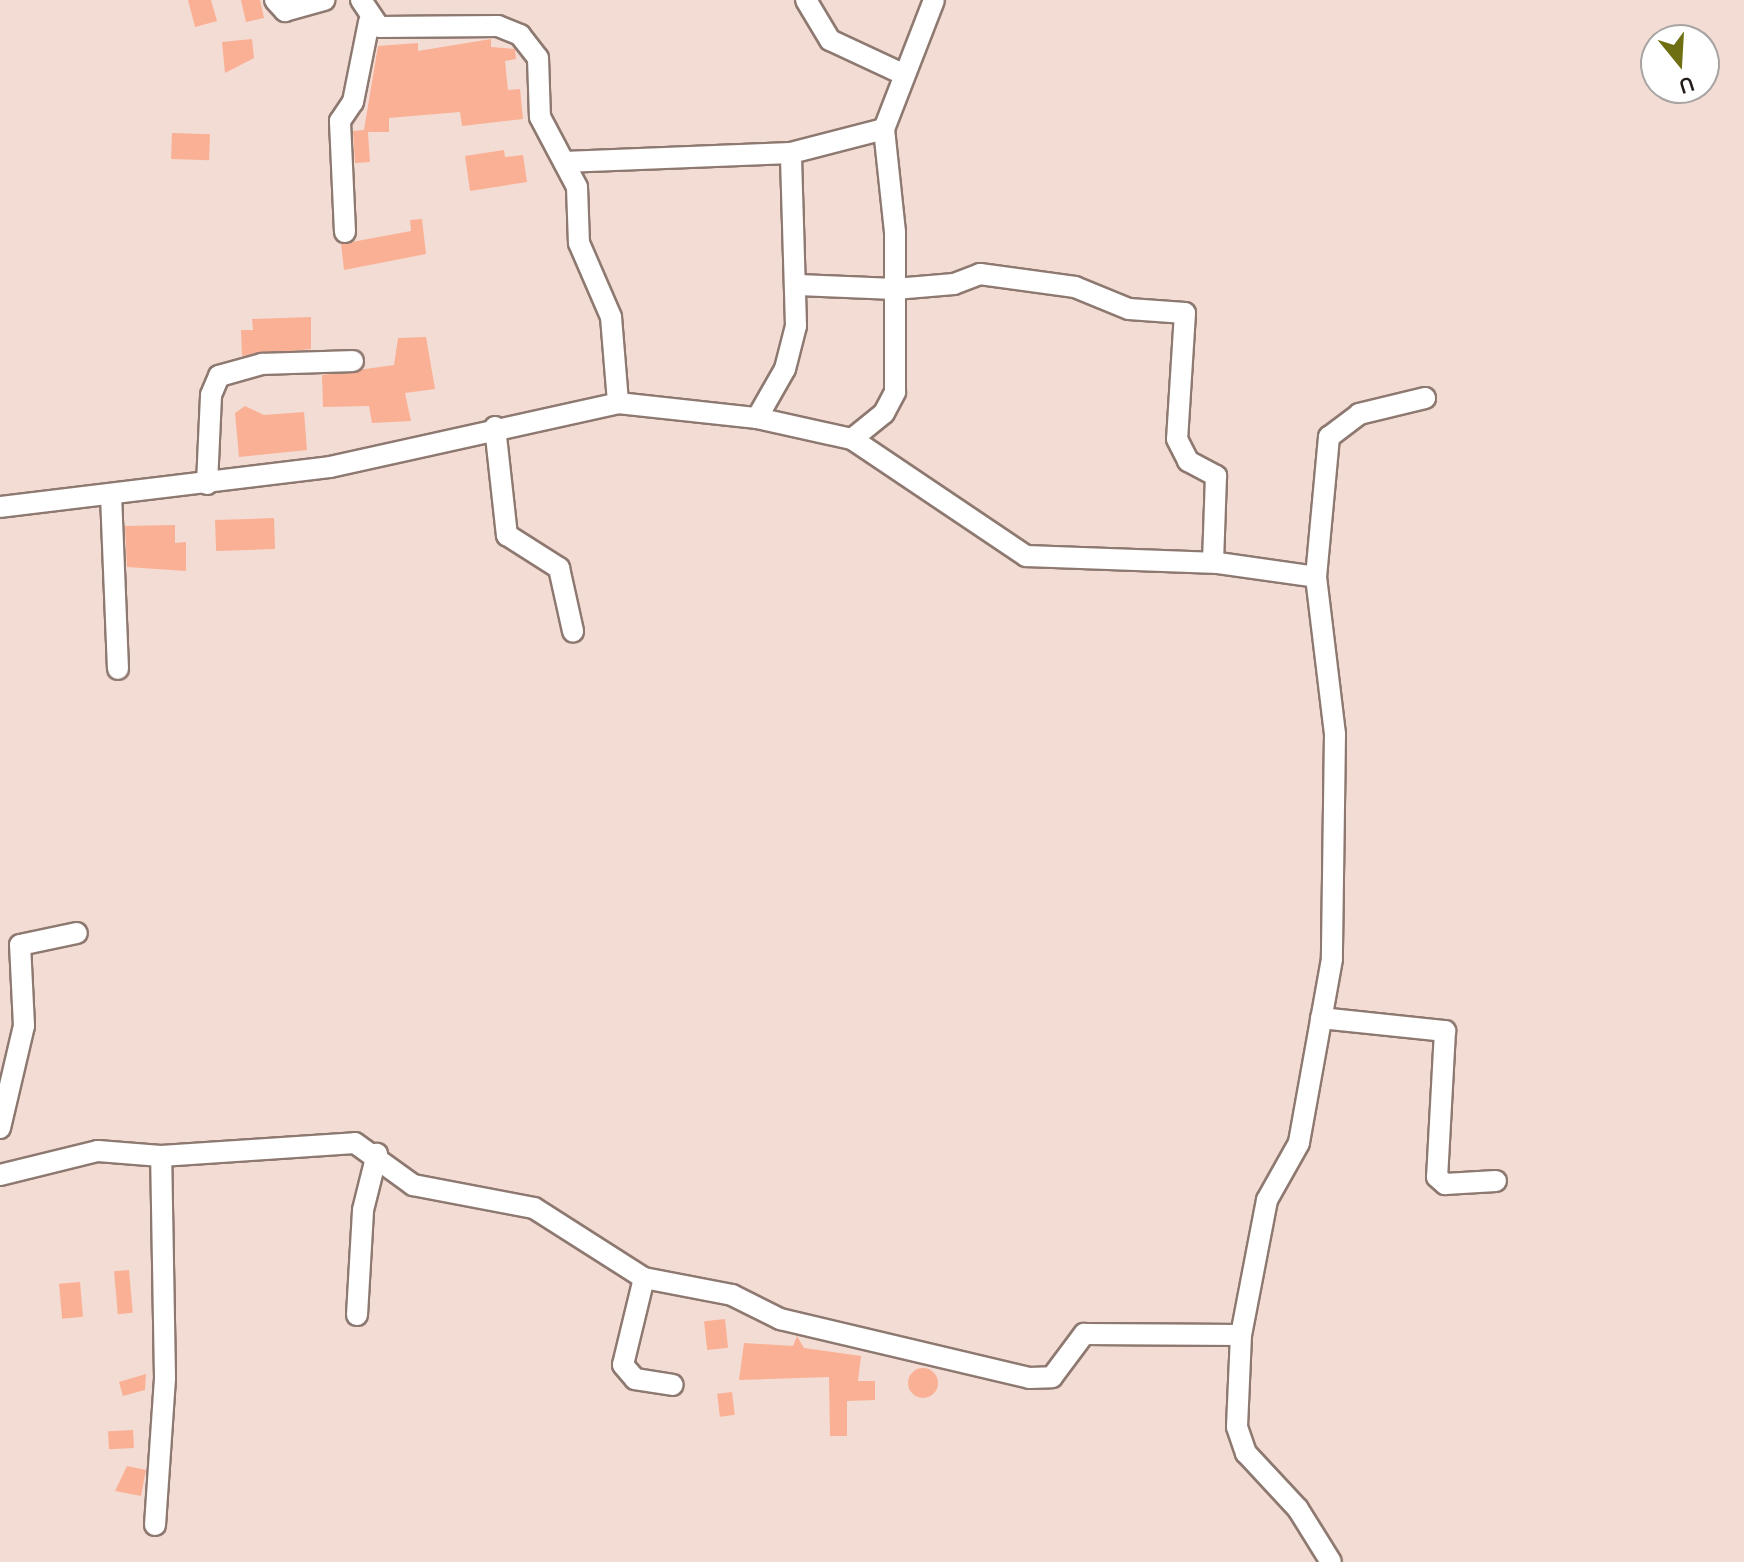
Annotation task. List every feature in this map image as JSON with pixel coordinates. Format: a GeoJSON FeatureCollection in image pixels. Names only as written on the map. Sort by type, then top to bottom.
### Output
{"type":"FeatureCollection","features":[{"type":"Feature","properties":{"kind":"street"},"geometry":{"type":"LineString","coordinates":[[275,0],[285,11],[324,0]]}},
{"type":"Feature","properties":{"kind":"street"},"geometry":{"type":"LineString","coordinates":[[345,232],[340,121],[353,102],[359,46],[369,22],[361,0]]}},
{"type":"Feature","properties":{"kind":"street"},"geometry":{"type":"LineString","coordinates":[[806,0],[830,40],[903,74]]}},
{"type":"Feature","properties":{"kind":"street"},"geometry":{"type":"LineString","coordinates":[[852,439],[892,402],[895,289],[884,129],[934,0]]}},
{"type":"Feature","properties":{"kind":"street"},"geometry":{"type":"LineString","coordinates":[[369,22],[394,30],[498,26],[520,35],[538,58],[540,117],[577,187],[579,243],[611,317],[618,403]]}},
{"type":"Feature","properties":{"kind":"street"},"geometry":{"type":"LineString","coordinates":[[564,162],[791,153],[884,129]]}},
{"type":"Feature","properties":{"kind":"street"},"geometry":{"type":"LineString","coordinates":[[757,418],[785,369],[798,285],[791,153]]}},
{"type":"Feature","properties":{"kind":"street"},"geometry":{"type":"LineString","coordinates":[[798,285],[895,289],[954,284],[980,274],[1075,287],[1129,309],[1185,313],[1177,439],[1188,461],[1216,476],[1213,562]]}},
{"type":"Feature","properties":{"kind":"street"},"geometry":{"type":"LineString","coordinates":[[207,484],[211,395],[219,376],[262,364],[353,361]]}},
{"type":"Feature","properties":{"kind":"street"},"geometry":{"type":"LineString","coordinates":[[1331,1562],[1298,1509],[1242,1445],[1241,1335],[1268,1194],[1299,1143],[1334,927],[1335,734],[1316,577],[1329,437],[1359,414],[1425,398]]}},
{"type":"Feature","properties":{"kind":"street"},"geometry":{"type":"LineString","coordinates":[[0,507],[330,467],[495,427],[618,403],[757,418],[852,439],[1026,556],[1213,562],[1316,577]]}},
{"type":"Feature","properties":{"kind":"street"},"geometry":{"type":"LineString","coordinates":[[495,427],[507,535],[559,568],[573,631]]}},
{"type":"Feature","properties":{"kind":"street"},"geometry":{"type":"LineString","coordinates":[[111,495],[118,669]]}},
{"type":"Feature","properties":{"kind":"street"},"geometry":{"type":"LineString","coordinates":[[0,1128],[24,1026],[20,945],[77,933]]}},
{"type":"Feature","properties":{"kind":"street"},"geometry":{"type":"LineString","coordinates":[[1321,1018],[1441,1026],[1449,1044],[1437,1177],[1445,1184],[1496,1181]]}},
{"type":"Feature","properties":{"kind":"street"},"geometry":{"type":"LineString","coordinates":[[0,1175],[98,1151],[161,1156],[327,1142],[377,1154],[422,1189],[534,1208],[644,1278],[732,1295],[780,1319],[1029,1378],[1052,1377],[1084,1334],[1241,1335]]}},
{"type":"Feature","properties":{"kind":"street"},"geometry":{"type":"LineString","coordinates":[[357,1315],[363,1210],[377,1154]]}},
{"type":"Feature","properties":{"kind":"street"},"geometry":{"type":"LineString","coordinates":[[155,1525],[165,1378],[161,1156]]}},
{"type":"Feature","properties":{"kind":"street"},"geometry":{"type":"LineString","coordinates":[[644,1278],[623,1365],[635,1379],[673,1385]]}},
{"type":"Feature","properties":{"kind":"building"},"geometry":{"type":"Polygon","coordinates":[[[188,0],[211,0],[217,21],[195,27],[188,0]]]}},
{"type":"Feature","properties":{"kind":"building"},"geometry":{"type":"Polygon","coordinates":[[[241,0],[260,0],[264,18],[246,22],[241,0]]]}},
{"type":"Feature","properties":{"kind":"building"},"geometry":{"type":"Polygon","coordinates":[[[252,39],[254,58],[225,73],[222,42],[252,39]]]}},
{"type":"Feature","properties":{"kind":"building"},"geometry":{"type":"Polygon","coordinates":[[[491,39],[491,47],[515,49],[516,59],[505,61],[508,90],[520,89],[523,119],[462,126],[460,112],[389,118],[389,132],[368,132],[370,162],[355,163],[353,131],[364,130],[378,46],[418,43],[418,51],[491,39]]]}},
{"type":"Feature","properties":{"kind":"building"},"geometry":{"type":"Polygon","coordinates":[[[172,133],[210,134],[209,160],[171,159],[172,133]]]}},
{"type":"Feature","properties":{"kind":"building"},"geometry":{"type":"Polygon","coordinates":[[[504,150],[505,157],[523,155],[527,182],[470,191],[465,156],[504,150]]]}},
{"type":"Feature","properties":{"kind":"building"},"geometry":{"type":"Polygon","coordinates":[[[422,219],[426,254],[344,270],[341,244],[411,231],[410,220],[422,219]]]}},
{"type":"Feature","properties":{"kind":"building"},"geometry":{"type":"Polygon","coordinates":[[[311,317],[311,349],[242,356],[241,330],[253,330],[252,319],[311,317]]]}},
{"type":"Feature","properties":{"kind":"building"},"geometry":{"type":"Polygon","coordinates":[[[426,337],[435,389],[405,393],[411,421],[372,423],[369,406],[323,407],[322,375],[394,365],[398,338],[426,337]]]}},
{"type":"Feature","properties":{"kind":"building"},"geometry":{"type":"Polygon","coordinates":[[[245,406],[264,415],[304,412],[307,450],[239,457],[235,413],[245,406]]]}},
{"type":"Feature","properties":{"kind":"building"},"geometry":{"type":"Polygon","coordinates":[[[274,518],[275,549],[216,551],[215,520],[274,518]]]}},
{"type":"Feature","properties":{"kind":"building"},"geometry":{"type":"Polygon","coordinates":[[[175,525],[175,543],[186,542],[186,571],[127,567],[125,526],[175,525]]]}},
{"type":"Feature","properties":{"kind":"building"},"geometry":{"type":"Polygon","coordinates":[[[129,1270],[133,1313],[118,1314],[114,1271],[129,1270]]]}},
{"type":"Feature","properties":{"kind":"building"},"geometry":{"type":"Polygon","coordinates":[[[80,1282],[83,1317],[62,1319],[59,1284],[80,1282]]]}},
{"type":"Feature","properties":{"kind":"building"},"geometry":{"type":"Polygon","coordinates":[[[725,1319],[728,1348],[707,1350],[704,1321],[725,1319]]]}},
{"type":"Feature","properties":{"kind":"building"},"geometry":{"type":"Polygon","coordinates":[[[797,1336],[804,1348],[861,1356],[858,1381],[875,1381],[875,1400],[847,1401],[847,1436],[830,1436],[829,1377],[739,1380],[744,1343],[793,1346],[797,1336]]]}},
{"type":"Feature","properties":{"kind":"building"},"geometry":{"type":"Polygon","coordinates":[[[923,1368],[934,1372],[938,1383],[934,1394],[923,1398],[912,1394],[908,1383],[912,1372],[923,1368]]]}},
{"type":"Feature","properties":{"kind":"building"},"geometry":{"type":"Polygon","coordinates":[[[146,1374],[145,1390],[123,1396],[119,1382],[146,1374]]]}},
{"type":"Feature","properties":{"kind":"building"},"geometry":{"type":"Polygon","coordinates":[[[732,1392],[735,1415],[720,1417],[717,1394],[732,1392]]]}},
{"type":"Feature","properties":{"kind":"building"},"geometry":{"type":"Polygon","coordinates":[[[133,1430],[134,1448],[109,1449],[108,1431],[133,1430]]]}},
{"type":"Feature","properties":{"kind":"building"},"geometry":{"type":"Polygon","coordinates":[[[127,1466],[146,1470],[141,1496],[115,1491],[127,1466]]]}}]}
